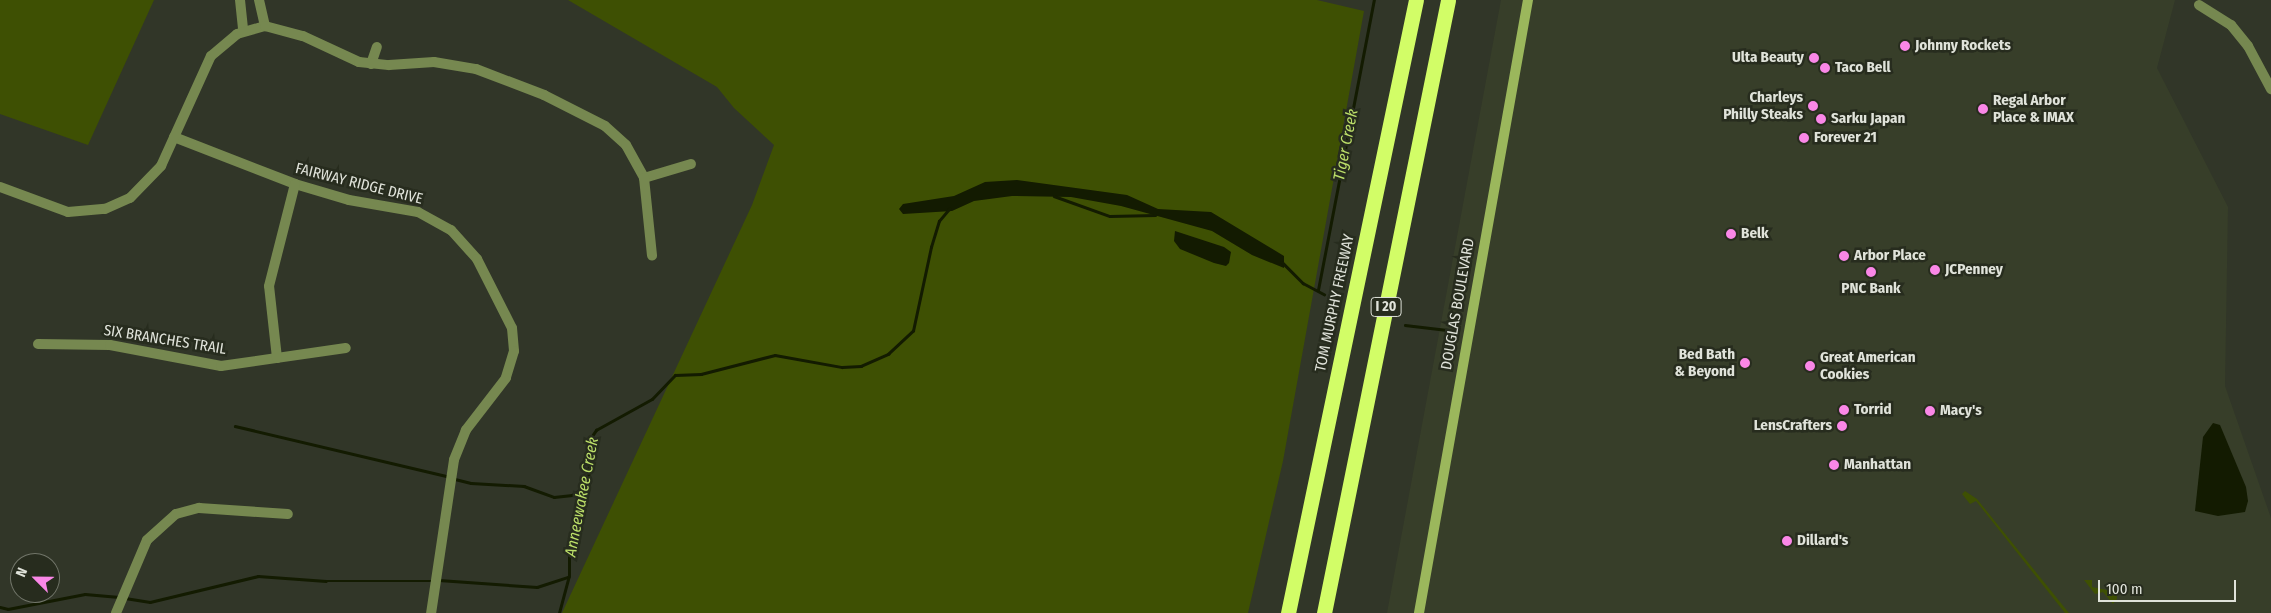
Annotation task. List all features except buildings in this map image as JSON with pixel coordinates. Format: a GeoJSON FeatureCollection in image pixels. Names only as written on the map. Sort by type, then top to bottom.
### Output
{"type":"FeatureCollection","features":[{"type":"Feature","properties":{"kind":"highway"},"geometry":{"type":"LineString","coordinates":[[1380,174],[1407,0]]}},
{"type":"Feature","properties":{"kind":"highway","name":"TOM MURPHY FREEWAY"},"geometry":{"type":"LineString","coordinates":[[1288,613],[1416,0]]}},
{"type":"Feature","properties":{"kind":"highway","name":"I 20"},"geometry":{"type":"LineString","coordinates":[[1324,613],[1448,0]]}},
{"type":"Feature","properties":{"kind":"main road","name":"DOUGLAS BOULEVARD"},"geometry":{"type":"LineString","coordinates":[[1419,613],[1528,0]]}},
{"type":"Feature","properties":{"kind":"street"},"geometry":{"type":"LineString","coordinates":[[240,0],[243,31]]}},
{"type":"Feature","properties":{"kind":"street"},"geometry":{"type":"LineString","coordinates":[[259,0],[266,26]]}},
{"type":"Feature","properties":{"kind":"street"},"geometry":{"type":"LineString","coordinates":[[2199,5],[2231,26],[2248,46],[2271,89]]}},
{"type":"Feature","properties":{"kind":"street"},"geometry":{"type":"LineString","coordinates":[[0,187],[55,209],[79,212],[105,209],[142,189],[161,166],[211,56],[222,44],[243,31],[266,26],[303,36],[350,58],[371,64],[449,63],[476,69],[518,84],[605,126],[626,145],[644,178],[652,256]]}},
{"type":"Feature","properties":{"kind":"street"},"geometry":{"type":"LineString","coordinates":[[371,64],[377,47]]}},
{"type":"Feature","properties":{"kind":"street","name":"FAIRWAY RIDGE DRIVE"},"geometry":{"type":"LineString","coordinates":[[174,137],[295,184],[349,200],[410,210],[445,225],[477,259],[512,328],[514,352],[510,369],[466,430],[454,460],[431,613]]}},
{"type":"Feature","properties":{"kind":"street"},"geometry":{"type":"LineString","coordinates":[[644,178],[691,164]]}},
{"type":"Feature","properties":{"kind":"street"},"geometry":{"type":"LineString","coordinates":[[277,358],[269,286],[295,184]]}},
{"type":"Feature","properties":{"kind":"street","name":"SIX BRANCHES TRAIL"},"geometry":{"type":"LineString","coordinates":[[38,344],[110,345],[221,366],[346,348]]}},
{"type":"Feature","properties":{"kind":"street"},"geometry":{"type":"LineString","coordinates":[[116,613],[147,540],[176,514],[199,508],[288,514]]}},
{"type":"Feature","properties":{"kind":"shaded area","name":"Arbor Place"},"geometry":{"type":"Polygon","coordinates":[[[1501,0],[2175,0],[2157,68],[2228,207],[2225,386],[2271,518],[2271,613],[1387,613],[1501,0]]]}},
{"type":"Feature","properties":{"kind":"shaded area"},"geometry":{"type":"Polygon","coordinates":[[[1017,180],[1127,195],[1158,209],[1211,212],[1284,256],[1284,268],[1252,255],[1212,231],[1121,206],[1071,197],[1012,196],[974,201],[952,211],[903,214],[899,209],[903,204],[954,196],[985,182],[1017,180]]]}},
{"type":"Feature","properties":{"kind":"shaded area"},"geometry":{"type":"Polygon","coordinates":[[[1175,231],[1224,247],[1231,252],[1229,263],[1226,266],[1214,263],[1180,249],[1174,241],[1175,231]]]}},
{"type":"Feature","properties":{"kind":"shaded area"},"geometry":{"type":"Polygon","coordinates":[[[2213,423],[2220,425],[2246,487],[2248,501],[2245,512],[2218,516],[2195,511],[2203,437],[2213,423]]]}},
{"type":"Feature","properties":{"kind":"green space"},"geometry":{"type":"Polygon","coordinates":[[[0,0],[154,0],[88,145],[0,114],[0,0]]]}},
{"type":"Feature","properties":{"kind":"green space"},"geometry":{"type":"Polygon","coordinates":[[[568,0],[1317,0],[1364,11],[1283,461],[1248,613],[562,613],[752,205],[774,145],[734,108],[717,87],[568,0]]]}},
{"type":"Feature","properties":{"kind":"green space"},"geometry":{"type":"Polygon","coordinates":[[[1965,491],[1977,499],[2069,613],[2065,613],[1976,501],[1970,504],[1962,494],[1965,491]]]}},
{"type":"Feature","properties":{"kind":"green space"},"geometry":{"type":"Polygon","coordinates":[[[2084,580],[2092,580],[2092,587],[2112,591],[2116,583],[2117,599],[2113,604],[2103,592],[2095,594],[2084,580]]]}},
{"type":"Feature","properties":{"kind":"waterway","name":"Tiger Creek"},"geometry":{"type":"LineString","coordinates":[[1318,290],[1374,0]]}},
{"type":"Feature","properties":{"kind":"waterway","name":"Anneewakee Creek"},"geometry":{"type":"LineString","coordinates":[[1054,196],[1110,216],[1155,215]]}},
{"type":"Feature","properties":{"kind":"waterway","name":"Anneewakee Creek"},"geometry":{"type":"LineString","coordinates":[[559,613],[569,576],[569,549],[588,485],[590,439],[596,430],[652,399],[675,375],[701,374],[775,355],[842,367],[861,366],[888,354],[913,331],[931,247],[939,221],[949,209]]}},
{"type":"Feature","properties":{"kind":"waterway","name":"Anneewakee Creek"},"geometry":{"type":"LineString","coordinates":[[1282,262],[1303,283],[1324,294]]}},
{"type":"Feature","properties":{"kind":"waterway","name":"Anneewakee Creek"},"geometry":{"type":"LineString","coordinates":[[1405,325],[1447,330]]}},
{"type":"Feature","properties":{"kind":"waterway"},"geometry":{"type":"LineString","coordinates":[[235,426],[450,477]]}},
{"type":"Feature","properties":{"kind":"waterway"},"geometry":{"type":"LineString","coordinates":[[455,479],[471,483],[524,486],[554,497],[572,495],[588,485]]}},
{"type":"Feature","properties":{"kind":"waterway"},"geometry":{"type":"LineString","coordinates":[[125,598],[150,602],[258,576],[326,581],[433,581]]}},
{"type":"Feature","properties":{"kind":"waterway"},"geometry":{"type":"LineString","coordinates":[[439,580],[537,587],[568,577]]}},
{"type":"Feature","properties":{"kind":"waterway"},"geometry":{"type":"LineString","coordinates":[[0,607],[8,609],[85,594],[119,597]]}},
{"type":"Feature","properties":{"kind":"place","name":"Johnny Rockets"},"geometry":{"type":"Point","coordinates":[1905,46]}},
{"type":"Feature","properties":{"kind":"place","name":"Ulta Beauty"},"geometry":{"type":"Point","coordinates":[1814,58]}},
{"type":"Feature","properties":{"kind":"place","name":"Taco Bell"},"geometry":{"type":"Point","coordinates":[1825,68]}},
{"type":"Feature","properties":{"kind":"place","name":"Charleys Philly Steaks"},"geometry":{"type":"Point","coordinates":[1813,106]}},
{"type":"Feature","properties":{"kind":"place","name":"Regal Arbor Place & IMAX"},"geometry":{"type":"Point","coordinates":[1983,109]}},
{"type":"Feature","properties":{"kind":"place","name":"Sarku Japan"},"geometry":{"type":"Point","coordinates":[1821,119]}},
{"type":"Feature","properties":{"kind":"place","name":"Forever 21"},"geometry":{"type":"Point","coordinates":[1804,138]}},
{"type":"Feature","properties":{"kind":"place","name":"Belk"},"geometry":{"type":"Point","coordinates":[1731,234]}},
{"type":"Feature","properties":{"kind":"place","name":"Arbor Place"},"geometry":{"type":"Point","coordinates":[1844,256]}},
{"type":"Feature","properties":{"kind":"place","name":"JCPenney"},"geometry":{"type":"Point","coordinates":[1935,270]}},
{"type":"Feature","properties":{"kind":"place","name":"PNC Bank"},"geometry":{"type":"Point","coordinates":[1871,272]}},
{"type":"Feature","properties":{"kind":"place","name":"Bed Bath & Beyond"},"geometry":{"type":"Point","coordinates":[1745,363]}},
{"type":"Feature","properties":{"kind":"place","name":"Great American Cookies"},"geometry":{"type":"Point","coordinates":[1810,366]}},
{"type":"Feature","properties":{"kind":"place","name":"Torrid"},"geometry":{"type":"Point","coordinates":[1844,410]}},
{"type":"Feature","properties":{"kind":"place","name":"Macy's"},"geometry":{"type":"Point","coordinates":[1930,411]}},
{"type":"Feature","properties":{"kind":"place","name":"LensCrafters"},"geometry":{"type":"Point","coordinates":[1842,426]}},
{"type":"Feature","properties":{"kind":"place","name":"Manhattan"},"geometry":{"type":"Point","coordinates":[1834,465]}},
{"type":"Feature","properties":{"kind":"place","name":"Dillard's"},"geometry":{"type":"Point","coordinates":[1787,541]}}]}
